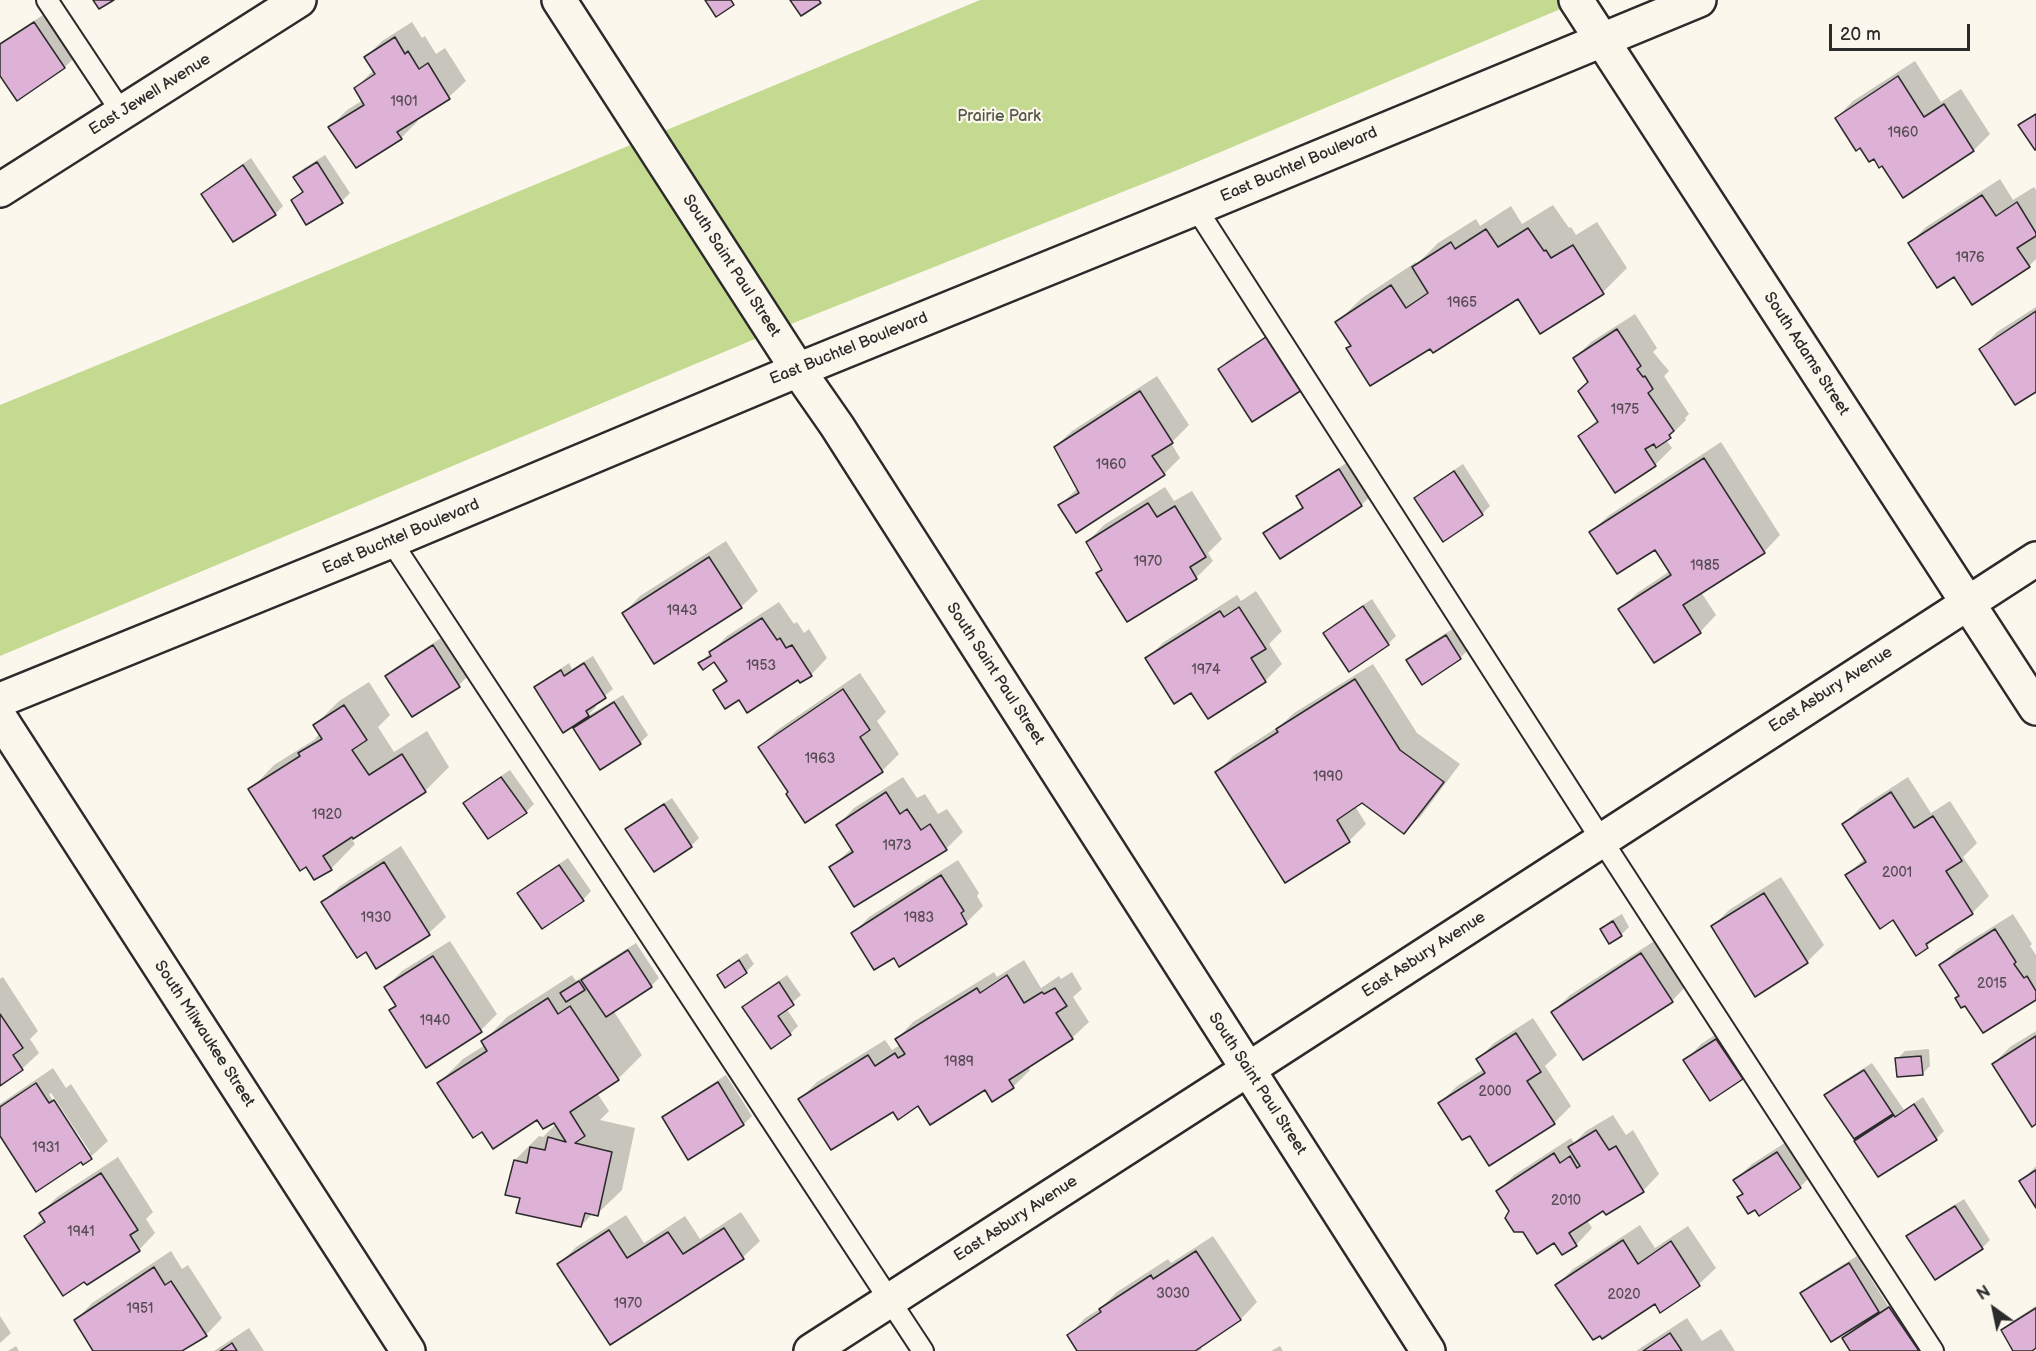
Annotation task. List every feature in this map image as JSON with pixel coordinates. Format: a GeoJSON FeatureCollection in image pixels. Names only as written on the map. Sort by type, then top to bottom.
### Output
{"type":"FeatureCollection","features":[{"type":"Feature","properties":{"kind":"street","name":"East Jewell Avenue"},"geometry":{"type":"LineString","coordinates":[[0,190],[300,0]]}},
{"type":"Feature","properties":{"kind":"street","name":"South Saint Paul Street"},"geometry":{"type":"LineString","coordinates":[[559,0],[798,370],[844,436],[1428,1351]]}},
{"type":"Feature","properties":{"kind":"street","name":"South Adams Street"},"geometry":{"type":"LineString","coordinates":[[1576,0],[2036,708]]}},
{"type":"Feature","properties":{"kind":"street","name":"East Buchtel Boulevard"},"geometry":{"type":"LineString","coordinates":[[0,700],[1700,0]]}},
{"type":"Feature","properties":{"kind":"street","name":"East Asbury Avenue"},"geometry":{"type":"LineString","coordinates":[[812,1351],[2036,559]]}},
{"type":"Feature","properties":{"kind":"street","name":"South Milwaukee Street"},"geometry":{"type":"LineString","coordinates":[[0,718],[408,1351]]}},
{"type":"Feature","properties":{"kind":"lane"},"geometry":{"type":"LineString","coordinates":[[47,0],[122,113]]}},
{"type":"Feature","properties":{"kind":"lane"},"geometry":{"type":"LineString","coordinates":[[1196,208],[1933,1351]]}},
{"type":"Feature","properties":{"kind":"lane"},"geometry":{"type":"LineString","coordinates":[[390,541],[923,1351]]}},
{"type":"Feature","properties":{"kind":"green space","name":"Prairie Park"},"geometry":{"type":"Polygon","coordinates":[[[980,0],[1582,0],[1180,169],[781,328],[0,656],[0,405],[980,0]]]}},
{"type":"Feature","properties":{"kind":"building"},"geometry":{"type":"Polygon","coordinates":[[[93,0],[114,0],[99,9],[93,0]]]}},
{"type":"Feature","properties":{"kind":"building"},"geometry":{"type":"Polygon","coordinates":[[[705,0],[731,0],[734,5],[716,17],[705,0]]]}},
{"type":"Feature","properties":{"kind":"building"},"geometry":{"type":"Polygon","coordinates":[[[790,0],[819,0],[821,3],[801,16],[790,0]]]}},
{"type":"Feature","properties":{"kind":"building"},"geometry":{"type":"Polygon","coordinates":[[[34,22],[65,68],[17,101],[0,76],[0,44],[34,22]]]}},
{"type":"Feature","properties":{"kind":"building"},"geometry":{"type":"Polygon","coordinates":[[[395,37],[405,54],[408,51],[419,69],[428,63],[450,99],[397,132],[402,139],[356,168],[328,127],[364,105],[354,88],[375,74],[364,57],[395,37]]]}},
{"type":"Feature","properties":{"kind":"building"},"geometry":{"type":"Polygon","coordinates":[[[1898,76],[1924,117],[1944,104],[1974,151],[1903,198],[1882,166],[1879,168],[1874,159],[1869,162],[1860,148],[1856,151],[1835,118],[1898,76]]]}},
{"type":"Feature","properties":{"kind":"building"},"geometry":{"type":"Polygon","coordinates":[[[2036,114],[2036,150],[2035,150],[2018,125],[2036,114]]]}},
{"type":"Feature","properties":{"kind":"building"},"geometry":{"type":"Polygon","coordinates":[[[317,162],[343,203],[306,225],[291,200],[303,192],[293,177],[317,162]]]}},
{"type":"Feature","properties":{"kind":"building"},"geometry":{"type":"Polygon","coordinates":[[[243,165],[276,215],[233,242],[201,194],[243,165]]]}},
{"type":"Feature","properties":{"kind":"building"},"geometry":{"type":"Polygon","coordinates":[[[1982,195],[1996,216],[2017,202],[2036,236],[2017,248],[2030,267],[1972,305],[1954,277],[1937,288],[1908,243],[1982,195]]]}},
{"type":"Feature","properties":{"kind":"building"},"geometry":{"type":"Polygon","coordinates":[[[1528,228],[1551,258],[1573,245],[1604,294],[1540,334],[1518,299],[1433,353],[1430,349],[1370,386],[1346,348],[1351,346],[1335,322],[1391,285],[1406,308],[1428,293],[1412,267],[1451,242],[1455,249],[1486,229],[1498,247],[1528,228]]]}},
{"type":"Feature","properties":{"kind":"building"},"geometry":{"type":"Polygon","coordinates":[[[2036,311],[2036,392],[2015,405],[1979,349],[2036,311]]]}},
{"type":"Feature","properties":{"kind":"building"},"geometry":{"type":"Polygon","coordinates":[[[1617,329],[1641,366],[1637,369],[1643,377],[1645,376],[1653,389],[1648,393],[1674,431],[1669,435],[1671,438],[1656,448],[1654,444],[1645,449],[1656,466],[1615,493],[1578,436],[1598,422],[1578,391],[1588,382],[1573,358],[1617,329]]]}},
{"type":"Feature","properties":{"kind":"building"},"geometry":{"type":"Polygon","coordinates":[[[1266,337],[1302,390],[1252,422],[1218,369],[1266,337]]]}},
{"type":"Feature","properties":{"kind":"building"},"geometry":{"type":"Polygon","coordinates":[[[1140,391],[1173,443],[1152,456],[1165,475],[1076,533],[1058,505],[1079,493],[1054,447],[1140,391]]]}},
{"type":"Feature","properties":{"kind":"building"},"geometry":{"type":"Polygon","coordinates":[[[1704,458],[1765,553],[1683,605],[1701,633],[1654,663],[1618,609],[1671,575],[1655,550],[1617,574],[1589,532],[1704,458]]]}},
{"type":"Feature","properties":{"kind":"building"},"geometry":{"type":"Polygon","coordinates":[[[1339,469],[1362,506],[1280,559],[1263,533],[1303,508],[1296,496],[1339,469]]]}},
{"type":"Feature","properties":{"kind":"building"},"geometry":{"type":"Polygon","coordinates":[[[1454,471],[1483,515],[1443,542],[1414,498],[1454,471]]]}},
{"type":"Feature","properties":{"kind":"building"},"geometry":{"type":"Polygon","coordinates":[[[1148,503],[1157,517],[1175,506],[1206,557],[1190,567],[1197,579],[1127,622],[1096,573],[1102,570],[1086,542],[1148,503]]]}},
{"type":"Feature","properties":{"kind":"building"},"geometry":{"type":"Polygon","coordinates":[[[709,557],[742,608],[654,664],[622,613],[709,557]]]}},
{"type":"Feature","properties":{"kind":"building"},"geometry":{"type":"Polygon","coordinates":[[[1363,606],[1389,645],[1349,672],[1323,633],[1363,606]]]}},
{"type":"Feature","properties":{"kind":"building"},"geometry":{"type":"Polygon","coordinates":[[[1239,607],[1266,649],[1251,658],[1266,682],[1208,719],[1191,693],[1174,704],[1145,658],[1220,611],[1224,617],[1239,607]]]}},
{"type":"Feature","properties":{"kind":"building"},"geometry":{"type":"Polygon","coordinates":[[[762,618],[777,640],[780,638],[786,648],[792,645],[812,676],[800,683],[798,680],[747,713],[739,700],[725,709],[713,690],[727,681],[714,662],[703,670],[698,663],[711,656],[709,652],[762,618]]]}},
{"type":"Feature","properties":{"kind":"building"},"geometry":{"type":"Polygon","coordinates":[[[1446,635],[1461,659],[1422,685],[1406,660],[1446,635]]]}},
{"type":"Feature","properties":{"kind":"building"},"geometry":{"type":"Polygon","coordinates":[[[433,645],[460,687],[412,717],[385,676],[433,645]]]}},
{"type":"Feature","properties":{"kind":"building"},"geometry":{"type":"Polygon","coordinates":[[[584,663],[606,698],[586,711],[589,716],[563,733],[534,687],[561,670],[564,676],[584,663]]]}},
{"type":"Feature","properties":{"kind":"building"},"geometry":{"type":"Polygon","coordinates":[[[1355,679],[1400,750],[1444,782],[1404,834],[1362,803],[1337,820],[1350,842],[1285,883],[1215,772],[1278,732],[1276,729],[1355,679]]]}},
{"type":"Feature","properties":{"kind":"building"},"geometry":{"type":"Polygon","coordinates":[[[843,689],[870,730],[860,737],[883,772],[805,823],[786,794],[788,792],[758,747],[843,689]]]}},
{"type":"Feature","properties":{"kind":"building"},"geometry":{"type":"Polygon","coordinates":[[[614,702],[641,744],[600,770],[573,728],[614,702]]]}},
{"type":"Feature","properties":{"kind":"building"},"geometry":{"type":"Polygon","coordinates":[[[344,705],[367,740],[352,750],[369,775],[402,754],[426,792],[323,856],[332,870],[314,880],[306,867],[300,871],[248,789],[300,756],[298,753],[322,739],[313,725],[344,705]]]}},
{"type":"Feature","properties":{"kind":"building"},"geometry":{"type":"Polygon","coordinates":[[[501,777],[527,813],[488,839],[463,803],[501,777]]]}},
{"type":"Feature","properties":{"kind":"building"},"geometry":{"type":"Polygon","coordinates":[[[886,792],[900,814],[907,809],[921,830],[930,824],[947,850],[854,907],[829,867],[853,852],[836,825],[886,792]]]}},
{"type":"Feature","properties":{"kind":"building"},"geometry":{"type":"Polygon","coordinates":[[[1891,792],[1914,828],[1933,816],[1962,861],[1946,871],[1973,914],[1926,944],[1928,948],[1916,956],[1893,920],[1880,929],[1845,875],[1866,862],[1842,824],[1891,792]]]}},
{"type":"Feature","properties":{"kind":"building"},"geometry":{"type":"Polygon","coordinates":[[[664,804],[692,847],[654,872],[625,829],[664,804]]]}},
{"type":"Feature","properties":{"kind":"building"},"geometry":{"type":"Polygon","coordinates":[[[384,862],[430,935],[376,969],[366,952],[357,958],[321,902],[384,862]]]}},
{"type":"Feature","properties":{"kind":"building"},"geometry":{"type":"Polygon","coordinates":[[[559,865],[584,901],[542,929],[517,893],[559,865]]]}},
{"type":"Feature","properties":{"kind":"building"},"geometry":{"type":"Polygon","coordinates":[[[941,875],[964,911],[961,913],[967,924],[899,967],[894,958],[874,970],[851,933],[941,875]]]}},
{"type":"Feature","properties":{"kind":"building"},"geometry":{"type":"Polygon","coordinates":[[[1764,893],[1808,963],[1755,997],[1711,926],[1764,893]]]}},
{"type":"Feature","properties":{"kind":"building"},"geometry":{"type":"Polygon","coordinates":[[[1613,921],[1622,936],[1609,944],[1600,929],[1613,921]]]}},
{"type":"Feature","properties":{"kind":"building"},"geometry":{"type":"Polygon","coordinates":[[[1995,929],[2016,962],[2014,964],[2024,978],[2027,976],[2036,991],[2036,1000],[1983,1033],[1965,1006],[1961,1008],[1955,998],[1959,996],[1939,965],[1995,929]]]}},
{"type":"Feature","properties":{"kind":"building"},"geometry":{"type":"Polygon","coordinates":[[[628,950],[652,987],[606,1017],[581,980],[628,950]]]}},
{"type":"Feature","properties":{"kind":"building"},"geometry":{"type":"Polygon","coordinates":[[[1641,953],[1673,1002],[1583,1060],[1551,1012],[1641,953]]]}},
{"type":"Feature","properties":{"kind":"building"},"geometry":{"type":"Polygon","coordinates":[[[433,956],[482,1032],[426,1068],[389,1010],[396,1006],[384,987],[433,956]]]}},
{"type":"Feature","properties":{"kind":"building"},"geometry":{"type":"Polygon","coordinates":[[[739,960],[747,973],[725,988],[717,975],[739,960]]]}},
{"type":"Feature","properties":{"kind":"building"},"geometry":{"type":"Polygon","coordinates":[[[1007,975],[1024,1003],[1042,992],[1044,994],[1055,988],[1067,1006],[1056,1013],[1073,1039],[1009,1080],[1014,1088],[992,1102],[985,1090],[930,1125],[918,1106],[898,1120],[893,1112],[831,1150],[798,1099],[868,1055],[875,1066],[895,1053],[898,1058],[905,1054],[895,1039],[977,988],[980,993],[1007,975]]]}},
{"type":"Feature","properties":{"kind":"building"},"geometry":{"type":"Polygon","coordinates":[[[579,981],[585,990],[566,1002],[560,993],[579,981]]]}},
{"type":"Feature","properties":{"kind":"building"},"geometry":{"type":"Polygon","coordinates":[[[779,982],[794,1005],[778,1016],[791,1035],[771,1049],[742,1007],[779,982]]]}},
{"type":"Feature","properties":{"kind":"building"},"geometry":{"type":"Polygon","coordinates":[[[548,998],[558,1014],[570,1006],[619,1080],[570,1112],[585,1136],[575,1143],[612,1152],[598,1216],[585,1213],[581,1227],[516,1213],[520,1198],[505,1195],[514,1160],[527,1163],[530,1147],[545,1150],[548,1137],[566,1142],[554,1123],[543,1129],[537,1120],[493,1149],[482,1132],[473,1138],[437,1083],[487,1051],[481,1041],[548,998]]]}},
{"type":"Feature","properties":{"kind":"building"},"geometry":{"type":"Polygon","coordinates":[[[0,1014],[23,1048],[13,1055],[23,1070],[0,1086],[0,1014]]]}},
{"type":"Feature","properties":{"kind":"building"},"geometry":{"type":"Polygon","coordinates":[[[1516,1033],[1541,1072],[1527,1081],[1555,1124],[1489,1166],[1470,1136],[1462,1140],[1438,1103],[1485,1073],[1476,1059],[1516,1033]]]}},
{"type":"Feature","properties":{"kind":"building"},"geometry":{"type":"Polygon","coordinates":[[[2036,1036],[2036,1124],[2032,1127],[1992,1064],[2036,1036]]]}},
{"type":"Feature","properties":{"kind":"building"},"geometry":{"type":"Polygon","coordinates":[[[1716,1039],[1743,1079],[1710,1101],[1683,1060],[1716,1039]]]}},
{"type":"Feature","properties":{"kind":"building"},"geometry":{"type":"Polygon","coordinates":[[[1921,1056],[1923,1075],[1897,1077],[1895,1058],[1921,1056]]]}},
{"type":"Feature","properties":{"kind":"building"},"geometry":{"type":"Polygon","coordinates":[[[1864,1070],[1893,1114],[1854,1139],[1824,1095],[1864,1070]]]}},
{"type":"Feature","properties":{"kind":"building"},"geometry":{"type":"Polygon","coordinates":[[[718,1082],[744,1125],[688,1160],[662,1117],[718,1082]]]}},
{"type":"Feature","properties":{"kind":"building"},"geometry":{"type":"Polygon","coordinates":[[[36,1083],[49,1103],[54,1100],[92,1159],[83,1165],[81,1162],[36,1192],[0,1136],[0,1107],[36,1083]]]}},
{"type":"Feature","properties":{"kind":"building"},"geometry":{"type":"Polygon","coordinates":[[[1914,1104],[1937,1140],[1878,1177],[1854,1141],[1914,1104]]]}},
{"type":"Feature","properties":{"kind":"building"},"geometry":{"type":"Polygon","coordinates":[[[1596,1130],[1609,1150],[1616,1146],[1644,1192],[1606,1215],[1603,1211],[1569,1233],[1577,1246],[1562,1255],[1554,1243],[1537,1254],[1523,1232],[1514,1232],[1505,1218],[1509,1211],[1496,1191],[1554,1153],[1560,1163],[1570,1156],[1577,1168],[1580,1166],[1568,1147],[1596,1130]]]}},
{"type":"Feature","properties":{"kind":"building"},"geometry":{"type":"Polygon","coordinates":[[[1777,1152],[1801,1188],[1759,1216],[1755,1210],[1748,1214],[1737,1197],[1743,1194],[1733,1180],[1777,1152]]]}},
{"type":"Feature","properties":{"kind":"building"},"geometry":{"type":"Polygon","coordinates":[[[2036,1170],[2036,1208],[2019,1181],[2036,1170]]]}},
{"type":"Feature","properties":{"kind":"building"},"geometry":{"type":"Polygon","coordinates":[[[101,1173],[138,1230],[130,1235],[140,1251],[87,1285],[84,1282],[63,1296],[24,1236],[45,1222],[39,1213],[101,1173]]]}},
{"type":"Feature","properties":{"kind":"building"},"geometry":{"type":"Polygon","coordinates":[[[1955,1206],[1983,1249],[1935,1280],[1906,1236],[1955,1206]]]}},
{"type":"Feature","properties":{"kind":"building"},"geometry":{"type":"Polygon","coordinates":[[[724,1228],[744,1259],[610,1345],[557,1264],[609,1230],[627,1258],[668,1232],[683,1254],[724,1228]]]}},
{"type":"Feature","properties":{"kind":"building"},"geometry":{"type":"Polygon","coordinates":[[[1623,1240],[1638,1264],[1671,1241],[1700,1286],[1660,1313],[1655,1304],[1602,1339],[1600,1336],[1593,1340],[1555,1285],[1623,1240]]]}},
{"type":"Feature","properties":{"kind":"building"},"geometry":{"type":"Polygon","coordinates":[[[1196,1251],[1241,1320],[1195,1351],[1077,1351],[1067,1335],[1101,1312],[1099,1309],[1151,1275],[1153,1279],[1196,1251]]]}},
{"type":"Feature","properties":{"kind":"building"},"geometry":{"type":"Polygon","coordinates":[[[1849,1263],[1879,1312],[1831,1342],[1800,1293],[1849,1263]]]}},
{"type":"Feature","properties":{"kind":"building"},"geometry":{"type":"Polygon","coordinates":[[[154,1267],[165,1285],[171,1281],[207,1336],[182,1351],[93,1351],[74,1320],[154,1267]]]}},
{"type":"Feature","properties":{"kind":"building"},"geometry":{"type":"Polygon","coordinates":[[[1889,1307],[1919,1351],[1850,1351],[1842,1338],[1889,1307]]]}},
{"type":"Feature","properties":{"kind":"building"},"geometry":{"type":"Polygon","coordinates":[[[2036,1308],[2036,1348],[2032,1351],[2013,1351],[2001,1330],[2036,1308]]]}},
{"type":"Feature","properties":{"kind":"building"},"geometry":{"type":"Polygon","coordinates":[[[1670,1333],[1682,1351],[1643,1351],[1670,1333]]]}},
{"type":"Feature","properties":{"kind":"building"},"geometry":{"type":"Polygon","coordinates":[[[232,1343],[237,1351],[220,1351],[232,1343]]]}}]}
